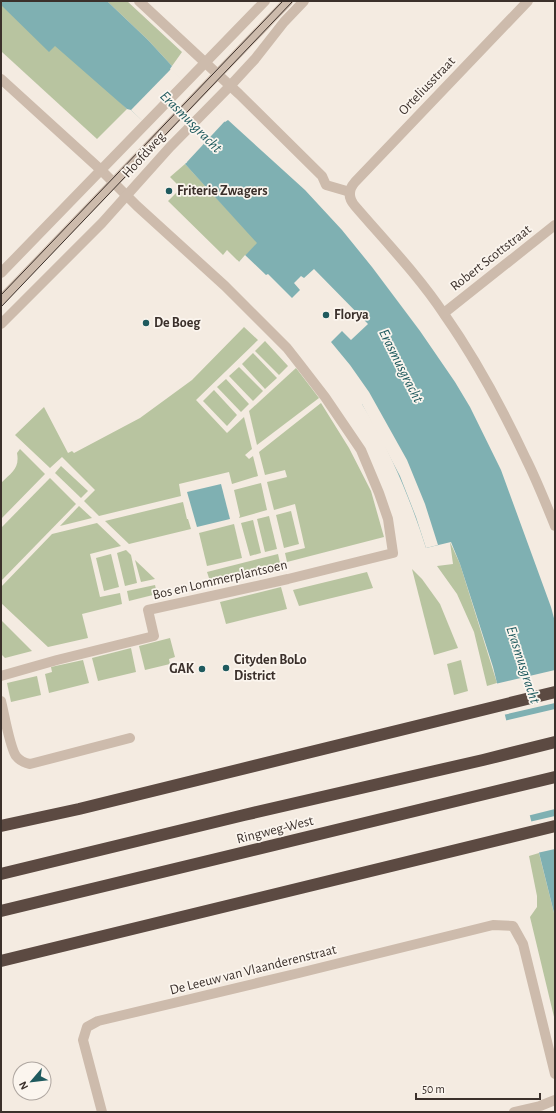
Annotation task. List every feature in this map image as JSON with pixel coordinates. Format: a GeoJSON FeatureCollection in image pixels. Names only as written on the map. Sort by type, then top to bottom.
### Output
{"type":"FeatureCollection","features":[{"type":"Feature","properties":{"kind":"highway"},"geometry":{"type":"LineString","coordinates":[[1,826],[87,807],[555,692]]}},
{"type":"Feature","properties":{"kind":"highway","name":"Ringweg-West"},"geometry":{"type":"LineString","coordinates":[[1,874],[555,742]]}},
{"type":"Feature","properties":{"kind":"highway","name":"Ringweg-West"},"geometry":{"type":"LineString","coordinates":[[1,911],[555,777]]}},
{"type":"Feature","properties":{"kind":"highway"},"geometry":{"type":"LineString","coordinates":[[1,961],[555,826]]}},
{"type":"Feature","properties":{"kind":"street"},"geometry":{"type":"LineString","coordinates":[[139,1],[205,62],[322,176],[326,185],[350,192],[352,202],[417,278],[444,313],[490,389],[527,459],[555,526]]}},
{"type":"Feature","properties":{"kind":"street","name":"Hoofdweg"},"geometry":{"type":"LineString","coordinates":[[1,273],[265,1]]}},
{"type":"Feature","properties":{"kind":"street","name":"Hoofdweg"},"geometry":{"type":"LineString","coordinates":[[1,300],[288,1]]}},
{"type":"Feature","properties":{"kind":"street","name":"Hoofdweg"},"geometry":{"type":"LineString","coordinates":[[1,324],[126,196],[170,147],[256,59],[284,22],[304,1]]}},
{"type":"Feature","properties":{"kind":"street","name":"Orteliusstraat"},"geometry":{"type":"LineString","coordinates":[[350,192],[351,187],[355,182],[528,1]]}},
{"type":"Feature","properties":{"kind":"street"},"geometry":{"type":"LineString","coordinates":[[1,79],[114,182],[126,196]]}},
{"type":"Feature","properties":{"kind":"street","name":"Bos en Lommerplantsoen"},"geometry":{"type":"LineString","coordinates":[[1,676],[57,660],[154,636],[148,610],[393,553],[388,519],[361,450],[325,397],[287,348],[225,286],[126,196]]}},
{"type":"Feature","properties":{"kind":"street","name":"Robert Scottstraat"},"geometry":{"type":"LineString","coordinates":[[444,313],[555,226]]}},
{"type":"Feature","properties":{"kind":"street"},"geometry":{"type":"LineString","coordinates":[[1,701],[14,751],[24,763],[30,764],[130,738]]}},
{"type":"Feature","properties":{"kind":"street","name":"De Leeuw van Vlaanderenstraat"},"geometry":{"type":"LineString","coordinates":[[102,1112],[83,1040],[87,1027],[98,1021],[299,974],[493,925],[513,926],[523,944],[555,1074]]}},
{"type":"Feature","properties":{"kind":"street"},"geometry":{"type":"LineString","coordinates":[[514,1112],[540,1106],[555,1100]]}},
{"type":"Feature","properties":{"kind":"green space"},"geometry":{"type":"Polygon","coordinates":[[[1,1],[15,1],[127,109],[97,139],[2,52],[1,1]]]}},
{"type":"Feature","properties":{"kind":"green space"},"geometry":{"type":"Polygon","coordinates":[[[107,1],[127,1],[182,52],[172,66],[148,40],[107,1]]]}},
{"type":"Feature","properties":{"kind":"green space"},"geometry":{"type":"Polygon","coordinates":[[[185,164],[258,243],[239,262],[227,250],[223,255],[168,201],[181,188],[170,177],[185,164]]]}},
{"type":"Feature","properties":{"kind":"green space"},"geometry":{"type":"Polygon","coordinates":[[[244,327],[258,340],[196,400],[227,433],[244,417],[252,449],[245,455],[249,459],[253,456],[258,476],[232,484],[229,472],[179,484],[181,496],[99,516],[84,501],[95,490],[62,457],[50,468],[15,435],[44,407],[68,453],[72,451],[74,453],[140,418],[192,380],[244,327]]]}},
{"type":"Feature","properties":{"kind":"green space"},"geometry":{"type":"Polygon","coordinates":[[[265,341],[288,366],[279,375],[255,351],[265,341]]]}},
{"type":"Feature","properties":{"kind":"green space"},"geometry":{"type":"Polygon","coordinates":[[[253,353],[277,378],[265,389],[242,364],[253,353]]]}},
{"type":"Feature","properties":{"kind":"green space"},"geometry":{"type":"Polygon","coordinates":[[[239,367],[263,391],[253,401],[229,376],[239,367]]]}},
{"type":"Feature","properties":{"kind":"green space"},"geometry":{"type":"Polygon","coordinates":[[[296,368],[319,398],[257,445],[249,411],[296,368]]]}},
{"type":"Feature","properties":{"kind":"green space"},"geometry":{"type":"Polygon","coordinates":[[[226,379],[249,404],[241,412],[217,387],[226,379]]]}},
{"type":"Feature","properties":{"kind":"green space"},"geometry":{"type":"Polygon","coordinates":[[[214,390],[237,415],[227,426],[203,401],[214,390]]]}},
{"type":"Feature","properties":{"kind":"green space"},"geometry":{"type":"Polygon","coordinates":[[[321,403],[349,448],[371,491],[384,537],[287,562],[285,553],[305,548],[295,504],[274,510],[267,482],[287,477],[285,470],[265,475],[259,452],[321,403]]]}},
{"type":"Feature","properties":{"kind":"green space"},"geometry":{"type":"Polygon","coordinates":[[[20,449],[45,474],[1,519],[1,483],[16,467],[18,458],[17,453],[20,449]]]}},
{"type":"Feature","properties":{"kind":"green space"},"geometry":{"type":"Polygon","coordinates":[[[61,466],[88,491],[81,498],[55,473],[61,466]]]}},
{"type":"Feature","properties":{"kind":"green space"},"geometry":{"type":"Polygon","coordinates":[[[50,478],[76,504],[1,581],[1,528],[50,478]]]}},
{"type":"Feature","properties":{"kind":"green space"},"geometry":{"type":"Polygon","coordinates":[[[261,483],[267,510],[239,518],[240,516],[234,490],[261,483]]]}},
{"type":"Feature","properties":{"kind":"green space"},"geometry":{"type":"Polygon","coordinates":[[[183,502],[191,529],[129,544],[105,521],[183,502]]]}},
{"type":"Feature","properties":{"kind":"green space"},"geometry":{"type":"Polygon","coordinates":[[[79,506],[92,518],[60,526],[79,506]]]}},
{"type":"Feature","properties":{"kind":"green space"},"geometry":{"type":"Polygon","coordinates":[[[291,511],[299,544],[284,548],[276,515],[291,511]]]}},
{"type":"Feature","properties":{"kind":"green space"},"geometry":{"type":"Polygon","coordinates":[[[269,516],[277,549],[265,552],[257,519],[269,516]]]}},
{"type":"Feature","properties":{"kind":"green space"},"geometry":{"type":"Polygon","coordinates":[[[253,520],[261,553],[250,556],[241,523],[253,520]]]}},
{"type":"Feature","properties":{"kind":"green space"},"geometry":{"type":"Polygon","coordinates":[[[97,523],[121,546],[90,554],[100,597],[120,593],[122,604],[82,614],[88,638],[48,647],[1,603],[1,587],[52,534],[97,523]]]}},
{"type":"Feature","properties":{"kind":"green space"},"geometry":{"type":"Polygon","coordinates":[[[234,524],[242,558],[207,566],[199,533],[234,524]]]}},
{"type":"Feature","properties":{"kind":"green space"},"geometry":{"type":"Polygon","coordinates":[[[450,542],[460,564],[497,683],[487,686],[474,632],[457,594],[437,566],[453,564],[450,542]]]}},
{"type":"Feature","properties":{"kind":"green space"},"geometry":{"type":"Polygon","coordinates":[[[126,550],[131,555],[137,583],[125,586],[117,553],[126,550]]]}},
{"type":"Feature","properties":{"kind":"green space"},"geometry":{"type":"Polygon","coordinates":[[[111,554],[119,587],[104,591],[96,558],[111,554]]]}},
{"type":"Feature","properties":{"kind":"green space"},"geometry":{"type":"Polygon","coordinates":[[[278,554],[280,563],[210,581],[207,572],[278,554]]]}},
{"type":"Feature","properties":{"kind":"green space"},"geometry":{"type":"Polygon","coordinates":[[[135,560],[155,579],[141,582],[135,560]]]}},
{"type":"Feature","properties":{"kind":"green space"},"geometry":{"type":"Polygon","coordinates":[[[412,569],[422,579],[440,604],[458,648],[434,655],[412,569]]]}},
{"type":"Feature","properties":{"kind":"green space"},"geometry":{"type":"Polygon","coordinates":[[[367,572],[373,588],[299,606],[293,590],[367,572]]]}},
{"type":"Feature","properties":{"kind":"green space"},"geometry":{"type":"Polygon","coordinates":[[[155,585],[157,594],[129,601],[127,591],[155,585]]]}},
{"type":"Feature","properties":{"kind":"green space"},"geometry":{"type":"Polygon","coordinates":[[[281,587],[287,609],[226,624],[220,602],[281,587]]]}},
{"type":"Feature","properties":{"kind":"green space"},"geometry":{"type":"Polygon","coordinates":[[[1,620],[32,651],[5,658],[1,654],[1,620]]]}},
{"type":"Feature","properties":{"kind":"green space"},"geometry":{"type":"Polygon","coordinates":[[[170,638],[175,657],[169,659],[170,664],[145,670],[139,646],[170,638]]]}},
{"type":"Feature","properties":{"kind":"green space"},"geometry":{"type":"Polygon","coordinates":[[[131,648],[136,672],[98,681],[92,658],[131,648]]]}},
{"type":"Feature","properties":{"kind":"green space"},"geometry":{"type":"Polygon","coordinates":[[[83,660],[89,683],[49,693],[45,674],[52,672],[51,667],[83,660]]]}},
{"type":"Feature","properties":{"kind":"green space"},"geometry":{"type":"Polygon","coordinates":[[[461,660],[468,691],[454,695],[447,664],[461,660]]]}},
{"type":"Feature","properties":{"kind":"green space"},"geometry":{"type":"Polygon","coordinates":[[[37,676],[41,695],[11,702],[7,683],[37,676]]]}},
{"type":"Feature","properties":{"kind":"green space"},"geometry":{"type":"Polygon","coordinates":[[[539,853],[555,917],[555,1021],[530,917],[537,907],[537,896],[529,856],[539,853]]]}},
{"type":"Feature","properties":{"kind":"water","name":"Erasmusgracht"},"geometry":{"type":"Polygon","coordinates":[[[1,1],[107,1],[148,40],[172,66],[170,69],[225,122],[228,120],[305,190],[342,230],[420,331],[455,382],[470,407],[501,470],[551,607],[555,622],[555,917],[493,667],[460,564],[451,542],[426,548],[405,489],[392,461],[363,405],[346,379],[308,330],[239,262],[257,243],[185,164],[187,162],[131,110],[127,109],[55,46],[49,52],[1,5],[1,1]]]}},
{"type":"Feature","properties":{"kind":"water"},"geometry":{"type":"Polygon","coordinates":[[[221,484],[230,519],[197,527],[187,492],[221,484]]]}},
{"type":"Feature","properties":{"kind":"pier"},"geometry":{"type":"Polygon","coordinates":[[[171,69],[225,121],[186,163],[131,110],[171,69]]]}},
{"type":"Feature","properties":{"kind":"pier"},"geometry":{"type":"Polygon","coordinates":[[[245,255],[266,275],[268,274],[292,298],[300,290],[294,283],[301,276],[304,278],[314,269],[368,324],[351,340],[342,331],[331,342],[350,365],[369,392],[407,460],[425,504],[438,545],[426,548],[400,476],[362,404],[360,405],[329,360],[306,331],[237,263],[237,260],[239,262],[245,255]]]}},
{"type":"Feature","properties":{"kind":"pier"},"geometry":{"type":"Polygon","coordinates":[[[555,670],[555,703],[503,715],[495,684],[555,670]]]}},
{"type":"Feature","properties":{"kind":"pier"},"geometry":{"type":"Polygon","coordinates":[[[555,709],[555,809],[527,816],[504,721],[555,709]]]}},
{"type":"Feature","properties":{"kind":"pier"},"geometry":{"type":"Polygon","coordinates":[[[555,816],[555,849],[537,853],[529,822],[555,816]]]}},
{"type":"Feature","properties":{"kind":"tram line"},"geometry":{"type":"LineString","coordinates":[[1,295],[283,1]]}},
{"type":"Feature","properties":{"kind":"tram line"},"geometry":{"type":"LineString","coordinates":[[1,307],[293,1]]}},
{"type":"Feature","properties":{"kind":"place","name":"Friterie Zwagers"},"geometry":{"type":"Point","coordinates":[169,191]}},
{"type":"Feature","properties":{"kind":"place","name":"Florya"},"geometry":{"type":"Point","coordinates":[326,315]}},
{"type":"Feature","properties":{"kind":"place","name":"De Boeg"},"geometry":{"type":"Point","coordinates":[146,323]}},
{"type":"Feature","properties":{"kind":"place","name":"Cityden BoLo District"},"geometry":{"type":"Point","coordinates":[226,668]}},
{"type":"Feature","properties":{"kind":"place","name":"GAK"},"geometry":{"type":"Point","coordinates":[202,669]}}]}
